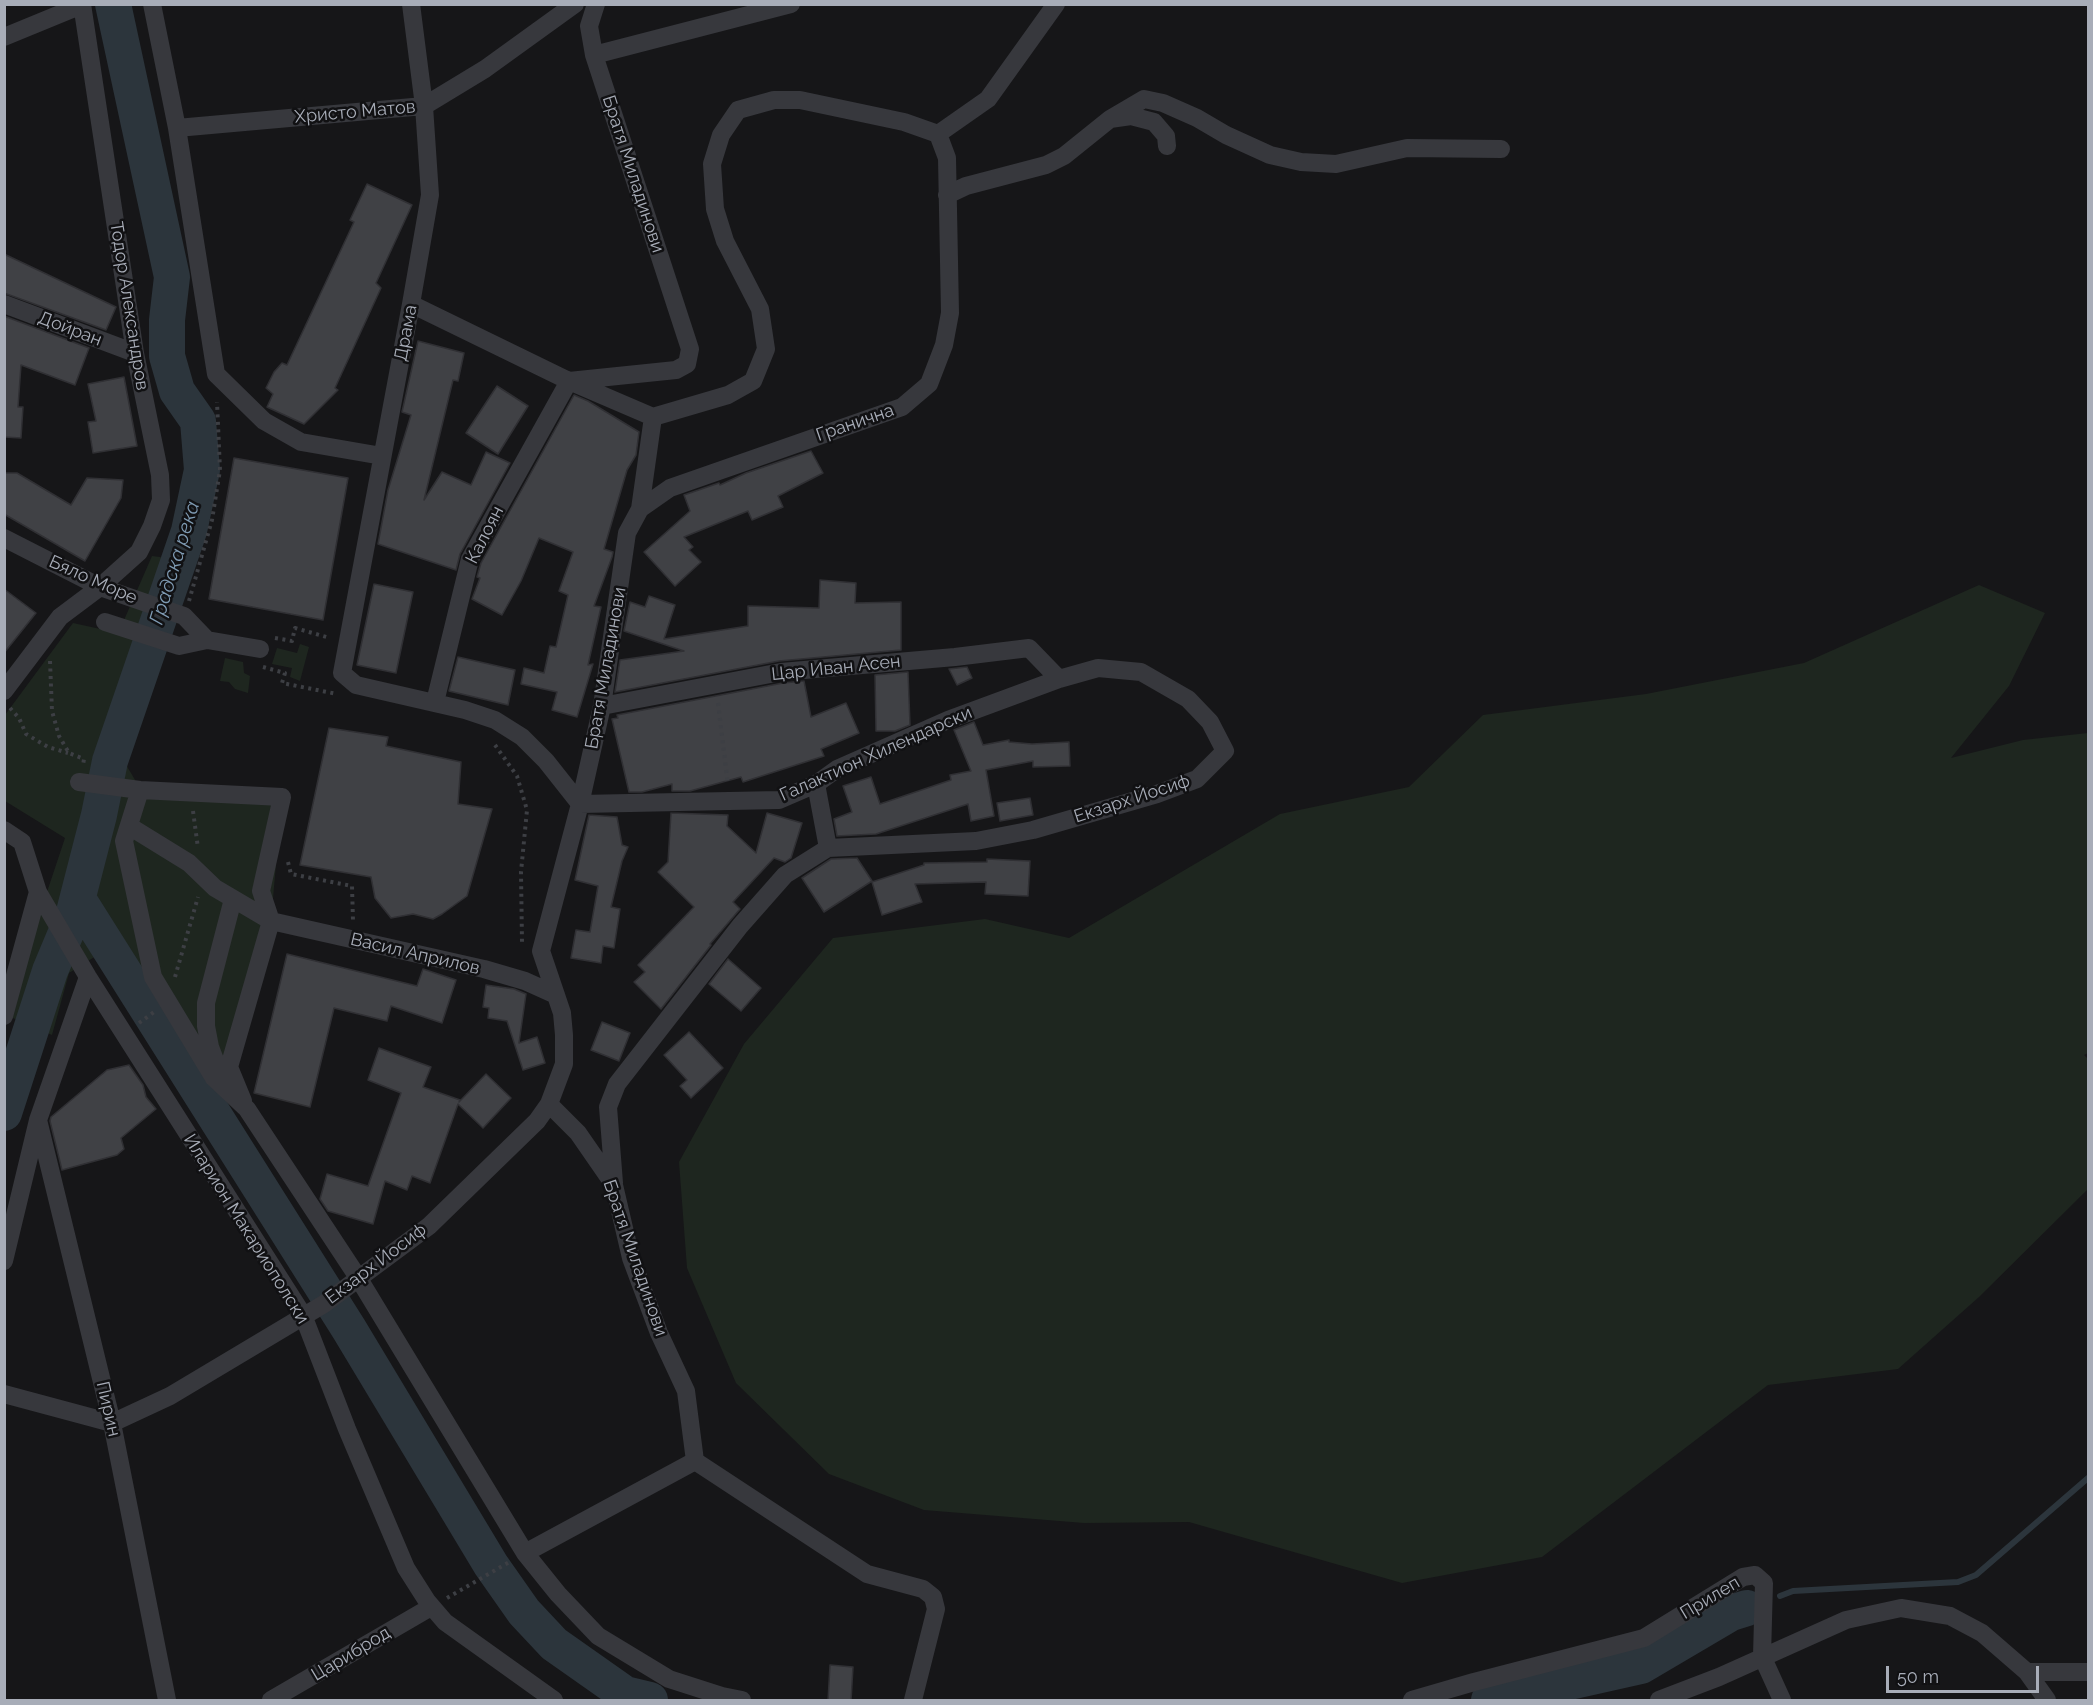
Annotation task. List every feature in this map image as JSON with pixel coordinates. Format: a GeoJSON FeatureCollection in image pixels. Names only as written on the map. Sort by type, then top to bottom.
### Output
{"type":"FeatureCollection","features":[{"type":"Feature","properties":{"kind":"street"},"geometry":{"type":"LineString","coordinates":[[152,4],[177,128],[216,374],[264,421],[301,442],[382,456]]}},
{"type":"Feature","properties":{"kind":"street","name":"Драма"},"geometry":{"type":"LineString","coordinates":[[346,651],[430,195],[424,106],[411,4]]}},
{"type":"Feature","properties":{"kind":"street","name":"Христо Матов"},"geometry":{"type":"LineString","coordinates":[[177,128],[424,106],[485,69],[575,4]]}},
{"type":"Feature","properties":{"kind":"street","name":"Братя Миладинови"},"geometry":{"type":"LineString","coordinates":[[569,381],[676,370],[687,364],[690,349],[594,55],[589,26],[596,4]]}},
{"type":"Feature","properties":{"kind":"street"},"geometry":{"type":"LineString","coordinates":[[594,55],[791,4]]}},
{"type":"Feature","properties":{"kind":"street"},"geometry":{"type":"LineString","coordinates":[[411,304],[569,381],[653,417],[728,395],[753,381],[766,349],[760,309],[725,241],[715,209],[712,164],[721,135],[738,110],[774,100],[800,100],[904,122],[938,134],[988,99],[1056,4]]}},
{"type":"Feature","properties":{"kind":"street"},"geometry":{"type":"LineString","coordinates":[[4,37],[82,5]]}},
{"type":"Feature","properties":{"kind":"street","name":"Тодор Александров"},"geometry":{"type":"LineString","coordinates":[[7,699],[60,616],[100,587],[139,552],[152,526],[161,500],[160,475],[135,353],[82,5]]}},
{"type":"Feature","properties":{"kind":"street"},"geometry":{"type":"LineString","coordinates":[[947,195],[966,186],[1046,165],[1064,156],[1110,119],[1144,99],[1163,103],[1197,118],[1226,135],[1270,155],[1301,162],[1336,164],[1407,148],[1501,148]]}},
{"type":"Feature","properties":{"kind":"street"},"geometry":{"type":"LineString","coordinates":[[1110,119],[1131,116],[1154,122],[1166,136],[1167,146]]}},
{"type":"Feature","properties":{"kind":"street","name":"Гранична"},"geometry":{"type":"LineString","coordinates":[[640,509],[670,488],[902,406],[929,384],[944,345],[950,313],[947,158],[938,134]]}},
{"type":"Feature","properties":{"kind":"street","name":"Дойран"},"geometry":{"type":"LineString","coordinates":[[4,304],[135,353]]}},
{"type":"Feature","properties":{"kind":"street","name":"Калоян"},"geometry":{"type":"LineString","coordinates":[[435,702],[470,559],[569,381]]}},
{"type":"Feature","properties":{"kind":"street","name":"Братя Миладинови"},"geometry":{"type":"LineString","coordinates":[[653,417],[640,509],[627,533],[602,706],[580,804],[541,951],[562,1013],[564,1035],[564,1064],[549,1104],[578,1133],[614,1185],[631,1258],[659,1333],[686,1391],[695,1461]]}},
{"type":"Feature","properties":{"kind":"street","name":"Бяло Море"},"geometry":{"type":"LineString","coordinates":[[4,538],[100,587],[184,616]]}},
{"type":"Feature","properties":{"kind":"street"},"geometry":{"type":"LineString","coordinates":[[184,616],[207,640]]}},
{"type":"Feature","properties":{"kind":"street"},"geometry":{"type":"LineString","coordinates":[[113,625],[179,646],[207,640],[260,650]]}},
{"type":"Feature","properties":{"kind":"street","name":"Цар Иван Асен"},"geometry":{"type":"LineString","coordinates":[[602,706],[781,672],[955,657],[1029,648],[1059,679]]}},
{"type":"Feature","properties":{"kind":"street"},"geometry":{"type":"LineString","coordinates":[[346,651],[342,673],[356,685],[435,702],[495,720],[522,737],[546,761],[580,804]]}},
{"type":"Feature","properties":{"kind":"street","name":"Екзарх Йосиф"},"geometry":{"type":"LineString","coordinates":[[614,1185],[608,1107],[617,1084],[740,926],[785,875],[828,848],[976,841],[1033,830],[1157,794],[1197,779],[1225,751],[1210,722],[1188,699],[1141,672],[1098,668],[1059,679]]}},
{"type":"Feature","properties":{"kind":"street","name":"Галактион Хилендарски"},"geometry":{"type":"LineString","coordinates":[[580,804],[779,800],[816,784],[837,769],[948,720],[1059,679]]}},
{"type":"Feature","properties":{"kind":"street"},"geometry":{"type":"LineString","coordinates":[[79,782],[140,790],[282,797],[261,891],[271,921],[229,1067],[247,1109]]}},
{"type":"Feature","properties":{"kind":"street"},"geometry":{"type":"LineString","coordinates":[[816,784],[828,848]]}},
{"type":"Feature","properties":{"kind":"street"},"geometry":{"type":"LineString","coordinates":[[140,790],[124,841],[153,977],[214,1078],[247,1109]]}},
{"type":"Feature","properties":{"kind":"street","name":"Васил Априлов"},"geometry":{"type":"LineString","coordinates":[[129,826],[189,863],[215,888],[271,921],[484,969],[525,981],[556,995]]}},
{"type":"Feature","properties":{"kind":"street","name":"Иларион Макариополски"},"geometry":{"type":"LineString","coordinates":[[4,830],[22,842],[38,892],[88,977],[303,1315],[323,1370],[406,1568],[431,1607],[445,1622],[554,1701]]}},
{"type":"Feature","properties":{"kind":"street"},"geometry":{"type":"LineString","coordinates":[[4,1016],[38,892]]}},
{"type":"Feature","properties":{"kind":"street"},"geometry":{"type":"LineString","coordinates":[[233,899],[206,1003],[206,1026],[210,1047],[220,1072],[359,1279],[521,1555],[598,1636],[669,1679],[742,1701]]}},
{"type":"Feature","properties":{"kind":"street"},"geometry":{"type":"LineString","coordinates":[[4,1261],[38,1120],[88,977]]}},
{"type":"Feature","properties":{"kind":"street","name":"Екзарх Йосиф"},"geometry":{"type":"LineString","coordinates":[[112,1423],[170,1396],[324,1304],[359,1279],[429,1226],[537,1122],[549,1104]]}},
{"type":"Feature","properties":{"kind":"street","name":"Пирин"},"geometry":{"type":"LineString","coordinates":[[38,1120],[112,1423],[167,1701]]}},
{"type":"Feature","properties":{"kind":"street"},"geometry":{"type":"LineString","coordinates":[[4,1394],[112,1423]]}},
{"type":"Feature","properties":{"kind":"street"},"geometry":{"type":"LineString","coordinates":[[521,1555],[695,1461],[867,1574],[922,1589],[933,1597],[936,1609],[913,1701]]}},
{"type":"Feature","properties":{"kind":"street","name":"Прилеп"},"geometry":{"type":"LineString","coordinates":[[1412,1701],[1474,1682],[1644,1638],[1743,1577],[1755,1575],[1764,1583],[1762,1656],[1782,1701]]}},
{"type":"Feature","properties":{"kind":"street","name":"Цариброд"},"geometry":{"type":"LineString","coordinates":[[279,1698],[431,1607]]}},
{"type":"Feature","properties":{"kind":"street"},"geometry":{"type":"LineString","coordinates":[[1659,1701],[1719,1677],[1846,1620],[1901,1608],[1950,1616],[1982,1633],[2027,1672],[2047,1701]]}},
{"type":"Feature","properties":{"kind":"street"},"geometry":{"type":"LineString","coordinates":[[2027,1672],[2088,1672]]}},
{"type":"Feature","properties":{"kind":"path"},"geometry":{"type":"LineString","coordinates":[[184,616],[212,520],[220,470],[216,374]]}},
{"type":"Feature","properties":{"kind":"path"},"geometry":{"type":"LineString","coordinates":[[341,695],[282,683],[285,673],[255,665],[265,635],[292,641],[295,628],[346,651]]}},
{"type":"Feature","properties":{"kind":"path"},"geometry":{"type":"LineString","coordinates":[[50,652],[52,711],[59,736],[69,753]]}},
{"type":"Feature","properties":{"kind":"path"},"geometry":{"type":"LineString","coordinates":[[716,684],[730,801]]}},
{"type":"Feature","properties":{"kind":"path"},"geometry":{"type":"LineString","coordinates":[[7,699],[20,718],[26,734],[48,747],[84,759],[79,782]]}},
{"type":"Feature","properties":{"kind":"path"},"geometry":{"type":"LineString","coordinates":[[489,740],[498,747],[517,776],[527,810],[521,872],[525,981]]}},
{"type":"Feature","properties":{"kind":"path"},"geometry":{"type":"LineString","coordinates":[[124,1034],[168,1002],[199,894],[202,875],[190,793]]}},
{"type":"Feature","properties":{"kind":"path"},"geometry":{"type":"LineString","coordinates":[[272,842],[289,853],[287,863],[291,874],[352,886],[353,922],[371,945]]}},
{"type":"Feature","properties":{"kind":"path"},"geometry":{"type":"LineString","coordinates":[[431,1607],[521,1555]]}},
{"type":"Feature","properties":{"kind":"shaded area"},"geometry":{"type":"Polygon","coordinates":[[[152,556],[191,561],[186,582],[155,656],[125,763],[141,790],[282,797],[271,921],[229,1067],[188,1097],[96,956],[69,973],[52,1035],[6,1015],[65,838],[5,801],[5,715],[73,623],[105,630],[121,627],[152,556]]]}},
{"type":"Feature","properties":{"kind":"shaded area"},"geometry":{"type":"Polygon","coordinates":[[[1979,585],[2045,613],[2009,686],[1951,758],[2023,740],[2088,733],[2088,1053],[2084,1055],[2088,1059],[2088,1189],[1979,1297],[1898,1369],[1768,1385],[1542,1557],[1402,1583],[1189,1522],[1084,1523],[924,1510],[829,1474],[736,1383],[687,1268],[679,1162],[744,1044],[833,938],[985,919],[1069,938],[1280,814],[1409,787],[1483,715],[1646,694],[1804,663],[1979,585]]]}},
{"type":"Feature","properties":{"kind":"shaded area"},"geometry":{"type":"Polygon","coordinates":[[[300,644],[309,647],[300,681],[290,677],[292,668],[272,664],[277,648],[297,653],[300,644]]]}},
{"type":"Feature","properties":{"kind":"shaded area"},"geometry":{"type":"Polygon","coordinates":[[[225,658],[243,662],[244,673],[250,676],[248,693],[235,689],[229,682],[220,681],[225,658]]]}},
{"type":"Feature","properties":{"kind":"building"},"geometry":{"type":"Polygon","coordinates":[[[367,184],[412,205],[376,283],[381,288],[335,388],[338,390],[304,424],[267,407],[273,394],[266,388],[274,372],[282,363],[287,365],[354,222],[350,220],[367,184]]]}},
{"type":"Feature","properties":{"kind":"building"},"geometry":{"type":"Polygon","coordinates":[[[4,254],[116,307],[106,330],[4,293],[4,254]]]}},
{"type":"Feature","properties":{"kind":"building"},"geometry":{"type":"Polygon","coordinates":[[[4,316],[89,348],[75,385],[21,365],[18,407],[23,407],[21,438],[4,437],[4,316]]]}},
{"type":"Feature","properties":{"kind":"building"},"geometry":{"type":"Polygon","coordinates":[[[418,341],[464,353],[458,381],[453,380],[424,500],[442,472],[471,485],[486,452],[510,463],[460,554],[456,570],[378,544],[388,490],[411,415],[402,412],[418,341]]]}},
{"type":"Feature","properties":{"kind":"building"},"geometry":{"type":"Polygon","coordinates":[[[124,377],[137,446],[93,453],[88,422],[96,421],[88,384],[124,377]]]}},
{"type":"Feature","properties":{"kind":"building"},"geometry":{"type":"Polygon","coordinates":[[[497,386],[528,406],[498,454],[466,433],[497,386]]]}},
{"type":"Feature","properties":{"kind":"building"},"geometry":{"type":"Polygon","coordinates":[[[574,395],[639,432],[636,455],[627,470],[604,549],[613,552],[594,606],[601,607],[588,665],[593,664],[577,717],[552,710],[557,692],[521,684],[524,668],[544,673],[550,646],[556,647],[568,595],[559,591],[573,552],[539,538],[521,581],[502,615],[472,599],[480,578],[477,577],[481,563],[574,395]]]}},
{"type":"Feature","properties":{"kind":"building"},"geometry":{"type":"Polygon","coordinates":[[[811,451],[823,473],[778,496],[783,507],[752,520],[748,511],[684,537],[693,547],[689,550],[701,562],[675,586],[644,552],[690,511],[684,495],[719,483],[720,485],[746,473],[811,451]]]}},
{"type":"Feature","properties":{"kind":"building"},"geometry":{"type":"Polygon","coordinates":[[[234,458],[348,478],[323,620],[209,599],[234,458]]]}},
{"type":"Feature","properties":{"kind":"building"},"geometry":{"type":"Polygon","coordinates":[[[4,473],[17,473],[71,505],[87,478],[123,480],[121,498],[85,561],[4,514],[4,473]]]}},
{"type":"Feature","properties":{"kind":"building"},"geometry":{"type":"Polygon","coordinates":[[[820,580],[856,583],[855,603],[901,602],[901,650],[779,661],[615,692],[620,660],[684,651],[624,631],[630,602],[645,607],[649,596],[675,605],[664,639],[748,626],[748,606],[819,608],[820,580]]]}},
{"type":"Feature","properties":{"kind":"building"},"geometry":{"type":"Polygon","coordinates":[[[374,584],[413,592],[396,673],[357,665],[374,584]]]}},
{"type":"Feature","properties":{"kind":"building"},"geometry":{"type":"Polygon","coordinates":[[[4,589],[36,613],[4,653],[4,589]]]}},
{"type":"Feature","properties":{"kind":"building"},"geometry":{"type":"Polygon","coordinates":[[[458,657],[515,670],[508,705],[449,691],[458,657]]]}},
{"type":"Feature","properties":{"kind":"building"},"geometry":{"type":"Polygon","coordinates":[[[967,667],[972,678],[957,685],[949,669],[967,667]]]}},
{"type":"Feature","properties":{"kind":"building"},"geometry":{"type":"Polygon","coordinates":[[[908,672],[910,725],[895,731],[876,731],[875,675],[908,672]]]}},
{"type":"Feature","properties":{"kind":"building"},"geometry":{"type":"Polygon","coordinates":[[[804,681],[811,717],[846,703],[859,733],[821,749],[824,756],[743,782],[741,777],[690,791],[672,791],[672,784],[642,792],[629,792],[612,719],[618,718],[617,715],[804,681]]]}},
{"type":"Feature","properties":{"kind":"building"},"geometry":{"type":"Polygon","coordinates":[[[974,722],[983,745],[1009,740],[1009,742],[1032,744],[1069,742],[1070,766],[1033,767],[1033,761],[986,770],[994,816],[971,821],[968,804],[876,834],[837,836],[834,819],[852,812],[843,786],[871,777],[880,804],[951,780],[950,775],[971,771],[954,730],[974,722]]]}},
{"type":"Feature","properties":{"kind":"building"},"geometry":{"type":"Polygon","coordinates":[[[329,728],[388,737],[386,746],[461,762],[458,804],[492,809],[467,896],[442,914],[433,919],[413,914],[391,918],[375,898],[371,877],[300,865],[329,728]]]}},
{"type":"Feature","properties":{"kind":"building"},"geometry":{"type":"Polygon","coordinates":[[[1030,798],[1033,815],[1000,821],[997,803],[1030,798]]]}},
{"type":"Feature","properties":{"kind":"building"},"geometry":{"type":"Polygon","coordinates":[[[671,813],[728,815],[727,826],[756,853],[767,813],[802,823],[791,858],[785,862],[774,858],[733,902],[740,909],[710,944],[661,1009],[634,982],[645,972],[638,965],[694,907],[658,872],[668,862],[671,813]]]}},
{"type":"Feature","properties":{"kind":"building"},"geometry":{"type":"Polygon","coordinates":[[[589,815],[617,817],[622,845],[628,847],[622,861],[611,907],[620,909],[614,948],[603,946],[601,963],[571,958],[576,930],[590,932],[598,886],[575,880],[589,815]]]}},
{"type":"Feature","properties":{"kind":"building"},"geometry":{"type":"Polygon","coordinates":[[[857,858],[872,881],[824,912],[802,878],[831,859],[857,858]]]}},
{"type":"Feature","properties":{"kind":"building"},"geometry":{"type":"Polygon","coordinates":[[[987,859],[1030,861],[1028,896],[985,894],[986,882],[915,884],[922,902],[882,915],[872,882],[924,865],[924,863],[987,862],[987,859]]]}},
{"type":"Feature","properties":{"kind":"building"},"geometry":{"type":"Polygon","coordinates":[[[287,954],[417,986],[423,969],[456,980],[442,1023],[391,1006],[387,1021],[334,1008],[310,1107],[254,1093],[287,954]]]}},
{"type":"Feature","properties":{"kind":"building"},"geometry":{"type":"Polygon","coordinates":[[[728,959],[761,988],[741,1011],[709,984],[728,959]]]}},
{"type":"Feature","properties":{"kind":"building"},"geometry":{"type":"Polygon","coordinates":[[[486,985],[514,989],[526,994],[519,1043],[537,1037],[545,1063],[523,1070],[507,1021],[488,1018],[489,1008],[483,1007],[486,985]]]}},
{"type":"Feature","properties":{"kind":"building"},"geometry":{"type":"Polygon","coordinates":[[[602,1022],[630,1033],[619,1061],[591,1050],[602,1022]]]}},
{"type":"Feature","properties":{"kind":"building"},"geometry":{"type":"Polygon","coordinates":[[[689,1032],[723,1068],[691,1098],[680,1086],[687,1080],[664,1055],[689,1032]]]}},
{"type":"Feature","properties":{"kind":"building"},"geometry":{"type":"Polygon","coordinates":[[[379,1048],[431,1067],[423,1087],[460,1100],[459,1102],[486,1074],[511,1098],[483,1128],[458,1104],[430,1183],[412,1176],[407,1190],[385,1181],[373,1224],[328,1211],[320,1199],[327,1174],[368,1186],[401,1093],[368,1080],[379,1048]]]}},
{"type":"Feature","properties":{"kind":"building"},"geometry":{"type":"Polygon","coordinates":[[[129,1065],[143,1085],[146,1097],[156,1109],[121,1138],[124,1149],[117,1155],[62,1170],[51,1117],[107,1070],[129,1065]]]}},
{"type":"Feature","properties":{"kind":"building"},"geometry":{"type":"Polygon","coordinates":[[[830,1665],[853,1667],[851,1701],[828,1701],[830,1665]]]}},
{"type":"Feature","properties":{"kind":"waterway","name":"Градска река"},"geometry":{"type":"LineString","coordinates":[[4,1113],[50,971],[73,916],[99,815],[110,761],[189,531],[202,470],[198,421],[177,391],[167,356],[167,320],[172,277],[113,4]]}},
{"type":"Feature","properties":{"kind":"waterway"},"geometry":{"type":"LineString","coordinates":[[78,899],[349,1329],[491,1565],[524,1612],[554,1644],[625,1694],[650,1700]]}},
{"type":"Feature","properties":{"kind":"waterway"},"geometry":{"type":"LineString","coordinates":[[1780,1596],[1793,1591],[1958,1582],[1976,1575],[2088,1478]]}},
{"type":"Feature","properties":{"kind":"waterway"},"geometry":{"type":"LineString","coordinates":[[1489,1700],[1641,1666],[1731,1613],[1747,1608]]}}]}
